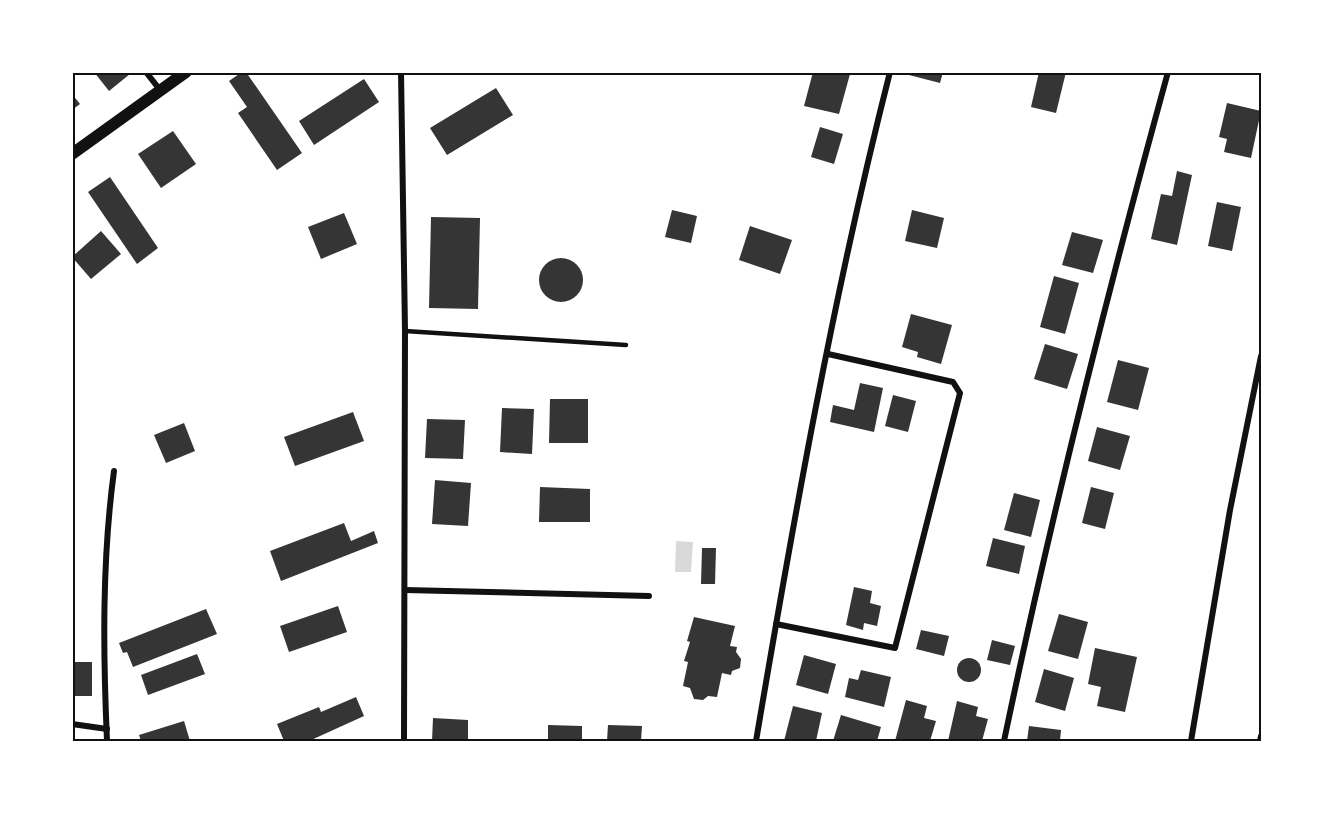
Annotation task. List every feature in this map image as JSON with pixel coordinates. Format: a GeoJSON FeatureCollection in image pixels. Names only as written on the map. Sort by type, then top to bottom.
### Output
{"type":"FeatureCollection","features":[{"type":"Feature","properties":{"kind":"main road"},"geometry":{"type":"LineString","coordinates":[[72,154],[186,72]]}},
{"type":"Feature","properties":{"kind":"street"},"geometry":{"type":"LineString","coordinates":[[146,72],[160,90]]}},
{"type":"Feature","properties":{"kind":"street"},"geometry":{"type":"LineString","coordinates":[[401,72],[405,331],[404,741]]}},
{"type":"Feature","properties":{"kind":"street"},"geometry":{"type":"LineString","coordinates":[[756,741],[776,624],[858,198],[891,72]]}},
{"type":"Feature","properties":{"kind":"street"},"geometry":{"type":"LineString","coordinates":[[1004,741],[1050,526],[1168,72]]}},
{"type":"Feature","properties":{"kind":"street"},"geometry":{"type":"LineString","coordinates":[[776,624],[895,648],[960,393],[953,382],[828,354]]}},
{"type":"Feature","properties":{"kind":"street"},"geometry":{"type":"LineString","coordinates":[[1191,741],[1226,534],[1261,356]]}},
{"type":"Feature","properties":{"kind":"street"},"geometry":{"type":"LineString","coordinates":[[107,741],[106,527],[114,471]]}},
{"type":"Feature","properties":{"kind":"street"},"geometry":{"type":"LineString","coordinates":[[405,590],[649,596]]}},
{"type":"Feature","properties":{"kind":"street"},"geometry":{"type":"LineString","coordinates":[[72,724],[107,729]]}},
{"type":"Feature","properties":{"kind":"street"},"geometry":{"type":"LineString","coordinates":[[1260,741],[1261,736]]}},
{"type":"Feature","properties":{"kind":"lane"},"geometry":{"type":"LineString","coordinates":[[405,331],[626,345]]}},
{"type":"Feature","properties":{"kind":"shaded area"},"geometry":{"type":"Polygon","coordinates":[[[676,541],[693,542],[691,572],[675,572],[676,541]]]}},
{"type":"Feature","properties":{"kind":"building"},"geometry":{"type":"Polygon","coordinates":[[[94,72],[129,72],[130,74],[109,91],[94,72]]]}},
{"type":"Feature","properties":{"kind":"building"},"geometry":{"type":"Polygon","coordinates":[[[242,72],[246,72],[302,153],[277,170],[238,113],[247,107],[229,81],[242,72]]]}},
{"type":"Feature","properties":{"kind":"building"},"geometry":{"type":"Polygon","coordinates":[[[813,72],[850,74],[839,114],[804,106],[813,72]]]}},
{"type":"Feature","properties":{"kind":"building"},"geometry":{"type":"Polygon","coordinates":[[[910,72],[943,72],[940,83],[909,75],[910,72]]]}},
{"type":"Feature","properties":{"kind":"building"},"geometry":{"type":"Polygon","coordinates":[[[1039,72],[1066,72],[1056,113],[1031,107],[1039,72]]]}},
{"type":"Feature","properties":{"kind":"building"},"geometry":{"type":"Polygon","coordinates":[[[364,79],[379,102],[314,145],[299,121],[364,79]]]}},
{"type":"Feature","properties":{"kind":"building"},"geometry":{"type":"Polygon","coordinates":[[[496,88],[513,115],[447,155],[430,128],[496,88]]]}},
{"type":"Feature","properties":{"kind":"building"},"geometry":{"type":"Polygon","coordinates":[[[72,94],[80,104],[72,110],[72,94]]]}},
{"type":"Feature","properties":{"kind":"building"},"geometry":{"type":"Polygon","coordinates":[[[1227,103],[1261,111],[1251,158],[1224,152],[1227,139],[1219,137],[1227,103]]]}},
{"type":"Feature","properties":{"kind":"building"},"geometry":{"type":"Polygon","coordinates":[[[820,127],[843,134],[834,164],[811,157],[820,127]]]}},
{"type":"Feature","properties":{"kind":"building"},"geometry":{"type":"Polygon","coordinates":[[[173,131],[196,164],[161,188],[138,154],[173,131]]]}},
{"type":"Feature","properties":{"kind":"building"},"geometry":{"type":"Polygon","coordinates":[[[1177,171],[1192,175],[1177,245],[1151,239],[1161,194],[1172,196],[1177,171]]]}},
{"type":"Feature","properties":{"kind":"building"},"geometry":{"type":"Polygon","coordinates":[[[110,177],[158,248],[137,264],[88,192],[110,177]]]}},
{"type":"Feature","properties":{"kind":"building"},"geometry":{"type":"Polygon","coordinates":[[[1217,202],[1241,207],[1232,251],[1208,246],[1217,202]]]}},
{"type":"Feature","properties":{"kind":"building"},"geometry":{"type":"Polygon","coordinates":[[[672,210],[697,216],[691,243],[665,237],[672,210]]]}},
{"type":"Feature","properties":{"kind":"building"},"geometry":{"type":"Polygon","coordinates":[[[912,210],[944,218],[937,248],[905,241],[912,210]]]}},
{"type":"Feature","properties":{"kind":"building"},"geometry":{"type":"Polygon","coordinates":[[[344,213],[357,244],[321,259],[308,227],[344,213]]]}},
{"type":"Feature","properties":{"kind":"building"},"geometry":{"type":"Polygon","coordinates":[[[431,217],[480,218],[478,309],[429,308],[431,217]]]}},
{"type":"Feature","properties":{"kind":"building"},"geometry":{"type":"Polygon","coordinates":[[[750,226],[792,240],[780,274],[739,260],[750,226]]]}},
{"type":"Feature","properties":{"kind":"building"},"geometry":{"type":"Polygon","coordinates":[[[101,231],[121,254],[91,279],[72,257],[101,231]]]}},
{"type":"Feature","properties":{"kind":"building"},"geometry":{"type":"Polygon","coordinates":[[[1072,232],[1103,240],[1093,273],[1062,265],[1072,232]]]}},
{"type":"Feature","properties":{"kind":"building"},"geometry":{"type":"Polygon","coordinates":[[[561,258],[576,265],[583,280],[576,295],[561,302],[546,295],[539,280],[546,265],[561,258]]]}},
{"type":"Feature","properties":{"kind":"building"},"geometry":{"type":"Polygon","coordinates":[[[1054,276],[1079,283],[1065,334],[1040,327],[1054,276]]]}},
{"type":"Feature","properties":{"kind":"building"},"geometry":{"type":"Polygon","coordinates":[[[911,314],[952,325],[941,364],[917,357],[918,352],[902,347],[911,314]]]}},
{"type":"Feature","properties":{"kind":"building"},"geometry":{"type":"Polygon","coordinates":[[[1045,344],[1078,354],[1067,389],[1034,379],[1045,344]]]}},
{"type":"Feature","properties":{"kind":"building"},"geometry":{"type":"Polygon","coordinates":[[[1118,360],[1149,368],[1138,410],[1107,402],[1118,360]]]}},
{"type":"Feature","properties":{"kind":"building"},"geometry":{"type":"Polygon","coordinates":[[[860,383],[883,388],[874,432],[830,422],[833,405],[854,410],[860,383]]]}},
{"type":"Feature","properties":{"kind":"building"},"geometry":{"type":"Polygon","coordinates":[[[893,395],[916,401],[908,432],[885,426],[893,395]]]}},
{"type":"Feature","properties":{"kind":"building"},"geometry":{"type":"Polygon","coordinates":[[[550,399],[588,399],[588,443],[549,443],[550,399]]]}},
{"type":"Feature","properties":{"kind":"building"},"geometry":{"type":"Polygon","coordinates":[[[502,408],[534,409],[532,454],[500,452],[502,408]]]}},
{"type":"Feature","properties":{"kind":"building"},"geometry":{"type":"Polygon","coordinates":[[[353,412],[364,441],[295,466],[284,437],[353,412]]]}},
{"type":"Feature","properties":{"kind":"building"},"geometry":{"type":"Polygon","coordinates":[[[427,419],[465,420],[463,459],[425,458],[427,419]]]}},
{"type":"Feature","properties":{"kind":"building"},"geometry":{"type":"Polygon","coordinates":[[[184,423],[195,451],[166,463],[154,435],[184,423]]]}},
{"type":"Feature","properties":{"kind":"building"},"geometry":{"type":"Polygon","coordinates":[[[1097,427],[1130,436],[1120,470],[1088,461],[1097,427]]]}},
{"type":"Feature","properties":{"kind":"building"},"geometry":{"type":"Polygon","coordinates":[[[435,480],[471,483],[468,526],[432,524],[435,480]]]}},
{"type":"Feature","properties":{"kind":"building"},"geometry":{"type":"Polygon","coordinates":[[[540,487],[590,489],[590,522],[539,522],[540,487]]]}},
{"type":"Feature","properties":{"kind":"building"},"geometry":{"type":"Polygon","coordinates":[[[1091,487],[1114,493],[1105,529],[1082,523],[1091,487]]]}},
{"type":"Feature","properties":{"kind":"building"},"geometry":{"type":"Polygon","coordinates":[[[1014,493],[1040,500],[1031,537],[1004,530],[1014,493]]]}},
{"type":"Feature","properties":{"kind":"building"},"geometry":{"type":"Polygon","coordinates":[[[344,523],[351,541],[374,531],[378,543],[281,581],[270,551],[344,523]]]}},
{"type":"Feature","properties":{"kind":"building"},"geometry":{"type":"Polygon","coordinates":[[[993,538],[1025,546],[1019,574],[986,566],[993,538]]]}},
{"type":"Feature","properties":{"kind":"building"},"geometry":{"type":"Polygon","coordinates":[[[702,548],[716,548],[715,584],[701,584],[702,548]]]}},
{"type":"Feature","properties":{"kind":"building"},"geometry":{"type":"Polygon","coordinates":[[[854,587],[872,591],[870,603],[881,606],[877,626],[864,623],[863,630],[846,625],[854,587]]]}},
{"type":"Feature","properties":{"kind":"building"},"geometry":{"type":"Polygon","coordinates":[[[338,606],[347,632],[289,652],[280,626],[338,606]]]}},
{"type":"Feature","properties":{"kind":"building"},"geometry":{"type":"Polygon","coordinates":[[[206,609],[217,634],[133,667],[127,652],[123,653],[119,643],[206,609]]]}},
{"type":"Feature","properties":{"kind":"building"},"geometry":{"type":"Polygon","coordinates":[[[1059,614],[1088,622],[1078,659],[1048,651],[1059,614]]]}},
{"type":"Feature","properties":{"kind":"building"},"geometry":{"type":"Polygon","coordinates":[[[694,617],[735,626],[730,646],[737,647],[736,652],[741,659],[740,668],[732,671],[731,675],[722,673],[717,697],[708,696],[703,700],[694,699],[690,688],[683,686],[688,662],[684,661],[690,642],[687,641],[694,617]]]}},
{"type":"Feature","properties":{"kind":"building"},"geometry":{"type":"Polygon","coordinates":[[[921,630],[949,636],[944,656],[916,649],[921,630]]]}},
{"type":"Feature","properties":{"kind":"building"},"geometry":{"type":"Polygon","coordinates":[[[992,640],[1015,646],[1010,665],[987,660],[992,640]]]}},
{"type":"Feature","properties":{"kind":"building"},"geometry":{"type":"Polygon","coordinates":[[[1095,648],[1137,657],[1125,712],[1097,706],[1101,687],[1088,684],[1095,648]]]}},
{"type":"Feature","properties":{"kind":"building"},"geometry":{"type":"Polygon","coordinates":[[[197,654],[205,674],[148,695],[141,675],[197,654]]]}},
{"type":"Feature","properties":{"kind":"building"},"geometry":{"type":"Polygon","coordinates":[[[804,655],[836,664],[828,694],[796,685],[804,655]]]}},
{"type":"Feature","properties":{"kind":"building"},"geometry":{"type":"Polygon","coordinates":[[[969,658],[977,662],[981,670],[977,678],[969,682],[961,678],[957,670],[961,662],[969,658]]]}},
{"type":"Feature","properties":{"kind":"building"},"geometry":{"type":"Polygon","coordinates":[[[72,662],[92,662],[92,696],[72,696],[72,662]]]}},
{"type":"Feature","properties":{"kind":"building"},"geometry":{"type":"Polygon","coordinates":[[[1044,669],[1074,678],[1065,711],[1035,702],[1044,669]]]}},
{"type":"Feature","properties":{"kind":"building"},"geometry":{"type":"Polygon","coordinates":[[[861,670],[891,677],[884,707],[845,697],[849,678],[858,680],[861,670]]]}},
{"type":"Feature","properties":{"kind":"building"},"geometry":{"type":"Polygon","coordinates":[[[356,697],[364,716],[309,741],[284,741],[277,724],[319,707],[321,712],[356,697]]]}},
{"type":"Feature","properties":{"kind":"building"},"geometry":{"type":"Polygon","coordinates":[[[906,700],[927,706],[924,718],[936,721],[930,741],[895,741],[906,700]]]}},
{"type":"Feature","properties":{"kind":"building"},"geometry":{"type":"Polygon","coordinates":[[[957,701],[978,707],[976,716],[988,719],[982,741],[948,741],[957,701]]]}},
{"type":"Feature","properties":{"kind":"building"},"geometry":{"type":"Polygon","coordinates":[[[793,706],[822,713],[816,741],[784,741],[793,706]]]}},
{"type":"Feature","properties":{"kind":"building"},"geometry":{"type":"Polygon","coordinates":[[[841,715],[881,727],[877,741],[833,741],[841,715]]]}},
{"type":"Feature","properties":{"kind":"building"},"geometry":{"type":"Polygon","coordinates":[[[433,718],[468,720],[468,741],[432,741],[433,718]]]}},
{"type":"Feature","properties":{"kind":"building"},"geometry":{"type":"Polygon","coordinates":[[[184,721],[190,741],[141,741],[139,735],[184,721]]]}},
{"type":"Feature","properties":{"kind":"building"},"geometry":{"type":"Polygon","coordinates":[[[548,725],[582,726],[582,741],[548,741],[548,725]]]}},
{"type":"Feature","properties":{"kind":"building"},"geometry":{"type":"Polygon","coordinates":[[[608,725],[642,726],[641,741],[607,741],[608,725]]]}},
{"type":"Feature","properties":{"kind":"building"},"geometry":{"type":"Polygon","coordinates":[[[1029,726],[1061,730],[1060,741],[1027,741],[1029,726]]]}}]}
